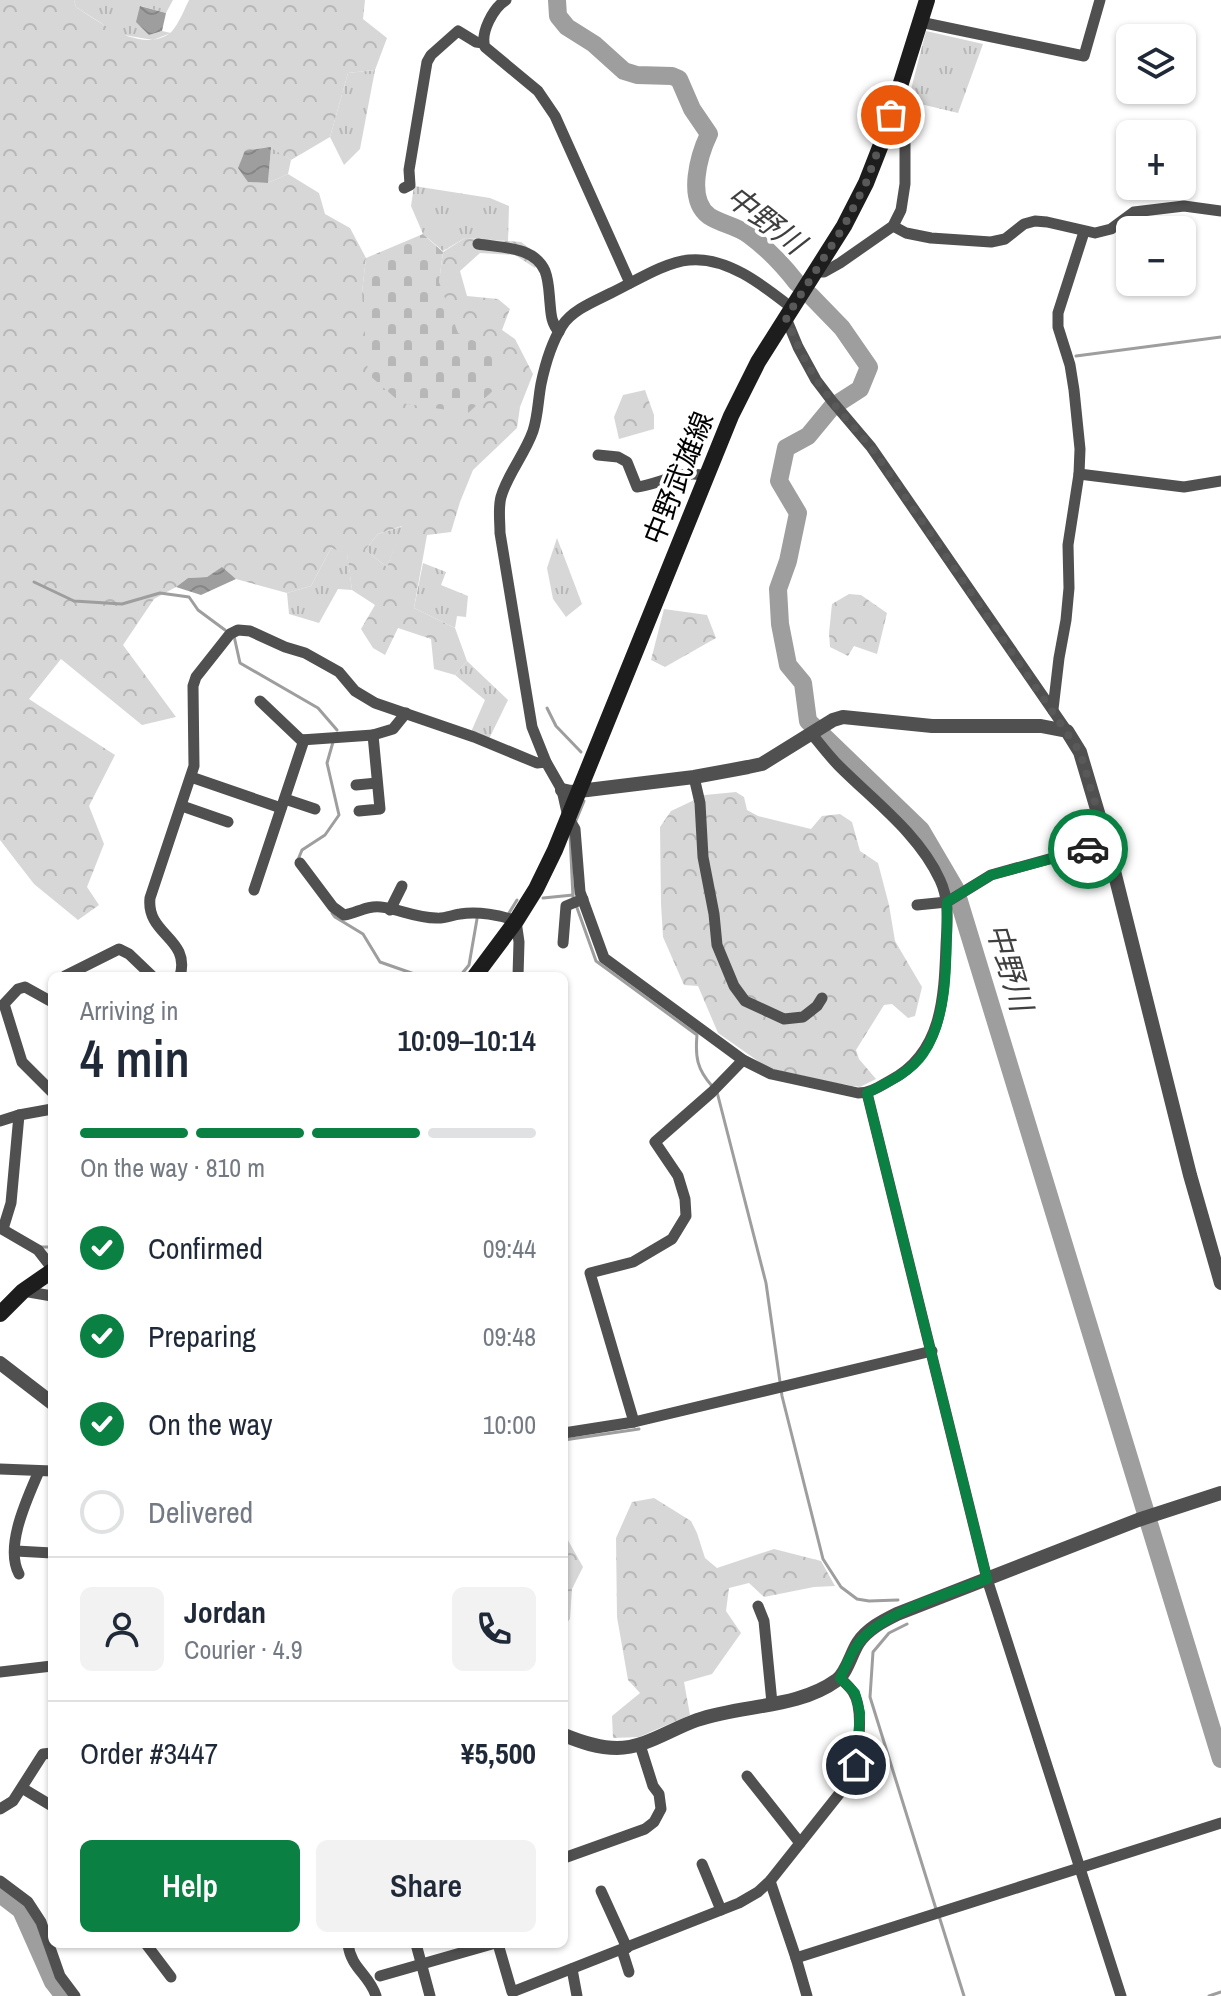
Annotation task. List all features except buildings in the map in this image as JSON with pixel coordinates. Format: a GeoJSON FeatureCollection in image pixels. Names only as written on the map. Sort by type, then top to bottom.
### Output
{"type":"FeatureCollection","features":[{"type":"Feature","properties":{"kind":"main road","name":"中野武雄線"},"geometry":{"type":"LineString","coordinates":[[478,972],[536,889],[571,823],[580,790],[705,476],[745,389],[758,362],[844,226],[866,183],[884,137],[927,0]]}},
{"type":"Feature","properties":{"kind":"main road"},"geometry":{"type":"LineString","coordinates":[[0,1314],[48,1272]]}},
{"type":"Feature","properties":{"kind":"street"},"geometry":{"type":"LineString","coordinates":[[920,22],[1084,56],[1100,0]]}},
{"type":"Feature","properties":{"kind":"street"},"geometry":{"type":"LineString","coordinates":[[500,1],[484,34],[483,43],[538,91],[555,116],[630,283]]}},
{"type":"Feature","properties":{"kind":"street"},"geometry":{"type":"LineString","coordinates":[[404,188],[411,181],[409,170],[427,62],[458,31],[483,43]]}},
{"type":"Feature","properties":{"kind":"street"},"geometry":{"type":"LineString","coordinates":[[815,272],[824,272],[840,263],[893,226],[901,210],[905,184],[905,112],[898,93]]}},
{"type":"Feature","properties":{"kind":"street"},"geometry":{"type":"LineString","coordinates":[[893,226],[906,233],[931,238],[991,242],[1005,239],[1024,224],[1035,221],[1095,233],[1111,229],[1134,212],[1184,206],[1221,211]]}},
{"type":"Feature","properties":{"kind":"street"},"geometry":{"type":"LineString","coordinates":[[1053,709],[1069,588],[1068,545],[1080,449],[1070,365],[1058,327],[1058,313],[1084,232]]}},
{"type":"Feature","properties":{"kind":"street"},"geometry":{"type":"LineString","coordinates":[[478,244],[524,251],[536,258],[547,278],[553,325],[559,332]]}},
{"type":"Feature","properties":{"kind":"street"},"geometry":{"type":"LineString","coordinates":[[817,730],[836,763],[900,825],[926,856],[947,902],[945,984],[936,1026],[923,1055],[902,1074],[867,1093],[771,1074],[743,1060],[604,958],[578,901],[580,892],[571,823],[562,790],[546,762],[532,727],[500,533],[501,497],[528,446],[536,421],[541,384],[563,323],[585,306],[671,264],[704,260],[727,266],[767,288],[789,313],[798,347],[816,380],[871,447],[1080,752],[1107,843],[1190,1175],[1221,1283]]}},
{"type":"Feature","properties":{"kind":"street"},"geometry":{"type":"LineString","coordinates":[[598,455],[618,457],[627,462],[637,487],[663,479],[699,474],[705,476]]}},
{"type":"Feature","properties":{"kind":"street"},"geometry":{"type":"LineString","coordinates":[[1079,474],[1184,487],[1221,481]]}},
{"type":"Feature","properties":{"kind":"street"},"geometry":{"type":"LineString","coordinates":[[182,972],[179,950],[152,919],[150,898],[194,766],[193,686],[196,677],[230,634],[238,630],[250,631],[305,653],[339,672],[355,691],[375,703],[537,763],[546,762]]}},
{"type":"Feature","properties":{"kind":"street"},"geometry":{"type":"LineString","coordinates":[[260,701],[301,740],[373,735],[393,729],[406,713]]}},
{"type":"Feature","properties":{"kind":"street"},"geometry":{"type":"LineString","coordinates":[[562,790],[571,792],[694,777],[762,764],[843,717],[932,726],[1041,726],[1067,731]]}},
{"type":"Feature","properties":{"kind":"street"},"geometry":{"type":"LineString","coordinates":[[359,811],[380,809],[373,735]]}},
{"type":"Feature","properties":{"kind":"street"},"geometry":{"type":"LineString","coordinates":[[254,890],[304,740]]}},
{"type":"Feature","properties":{"kind":"street"},"geometry":{"type":"LineString","coordinates":[[191,777],[315,809]]}},
{"type":"Feature","properties":{"kind":"street"},"geometry":{"type":"LineString","coordinates":[[694,777],[700,803],[703,857],[717,945],[734,986],[745,1001],[784,1019],[803,1017],[822,998]]}},
{"type":"Feature","properties":{"kind":"street"},"geometry":{"type":"LineString","coordinates":[[356,785],[377,783]]}},
{"type":"Feature","properties":{"kind":"street"},"geometry":{"type":"LineString","coordinates":[[182,806],[228,822]]}},
{"type":"Feature","properties":{"kind":"street"},"geometry":{"type":"LineString","coordinates":[[917,905],[947,902],[991,875],[1107,843]]}},
{"type":"Feature","properties":{"kind":"street"},"geometry":{"type":"LineString","coordinates":[[300,863],[333,907],[344,915],[367,907],[380,907],[416,917],[440,919],[463,913],[516,921],[518,972]]}},
{"type":"Feature","properties":{"kind":"street"},"geometry":{"type":"LineString","coordinates":[[390,910],[402,886]]}},
{"type":"Feature","properties":{"kind":"street"},"geometry":{"type":"LineString","coordinates":[[563,943],[566,906],[578,901]]}},
{"type":"Feature","properties":{"kind":"street"},"geometry":{"type":"LineString","coordinates":[[73,972],[119,949],[148,972]]}},
{"type":"Feature","properties":{"kind":"street"},"geometry":{"type":"LineString","coordinates":[[48,998],[25,987],[18,989],[4,1004],[22,1062],[48,1088]]}},
{"type":"Feature","properties":{"kind":"street"},"geometry":{"type":"LineString","coordinates":[[634,1422],[590,1273],[633,1262],[672,1239],[686,1216],[685,1199],[678,1176],[655,1142],[743,1060]]}},
{"type":"Feature","properties":{"kind":"street"},"geometry":{"type":"LineString","coordinates":[[867,1093],[987,1579],[1121,1996]]}},
{"type":"Feature","properties":{"kind":"street"},"geometry":{"type":"LineString","coordinates":[[0,1121],[48,1110]]}},
{"type":"Feature","properties":{"kind":"street"},"geometry":{"type":"LineString","coordinates":[[19,1115],[2,1229],[38,1250],[48,1264]]}},
{"type":"Feature","properties":{"kind":"street"},"geometry":{"type":"LineString","coordinates":[[23,1291],[48,1295]]}},
{"type":"Feature","properties":{"kind":"street"},"geometry":{"type":"LineString","coordinates":[[568,1432],[634,1422],[932,1351]]}},
{"type":"Feature","properties":{"kind":"street"},"geometry":{"type":"LineString","coordinates":[[0,1363],[48,1400]]}},
{"type":"Feature","properties":{"kind":"street"},"geometry":{"type":"LineString","coordinates":[[0,1469],[46,1471],[18,1525],[14,1565],[19,1574]]}},
{"type":"Feature","properties":{"kind":"street"},"geometry":{"type":"LineString","coordinates":[[568,1737],[585,1744],[606,1747],[640,1745],[696,1720],[809,1696],[840,1678],[860,1641],[878,1624],[897,1614],[1154,1514],[1221,1493]]}},
{"type":"Feature","properties":{"kind":"street"},"geometry":{"type":"LineString","coordinates":[[16,1551],[48,1553]]}},
{"type":"Feature","properties":{"kind":"street"},"geometry":{"type":"LineString","coordinates":[[758,1606],[764,1621],[772,1703]]}},
{"type":"Feature","properties":{"kind":"street"},"geometry":{"type":"LineString","coordinates":[[0,1672],[48,1666]]}},
{"type":"Feature","properties":{"kind":"street"},"geometry":{"type":"LineString","coordinates":[[500,1996],[512,1994],[721,1910],[758,1892],[770,1881],[851,1779],[856,1765],[860,1713],[855,1693],[840,1678]]}},
{"type":"Feature","properties":{"kind":"street"},"geometry":{"type":"LineString","coordinates":[[568,1857],[645,1829],[654,1822],[661,1809],[659,1794],[653,1786],[640,1745]]}},
{"type":"Feature","properties":{"kind":"street"},"geometry":{"type":"LineString","coordinates":[[0,1809],[13,1801],[43,1754],[48,1753]]}},
{"type":"Feature","properties":{"kind":"street"},"geometry":{"type":"LineString","coordinates":[[747,1776],[800,1843]]}},
{"type":"Feature","properties":{"kind":"street"},"geometry":{"type":"LineString","coordinates":[[22,1788],[48,1801]]}},
{"type":"Feature","properties":{"kind":"street"},"geometry":{"type":"LineString","coordinates":[[796,1958],[1221,1823]]}},
{"type":"Feature","properties":{"kind":"street"},"geometry":{"type":"LineString","coordinates":[[702,1864],[721,1910]]}},
{"type":"Feature","properties":{"kind":"street"},"geometry":{"type":"LineString","coordinates":[[0,1881],[46,1920]]}},
{"type":"Feature","properties":{"kind":"street"},"geometry":{"type":"LineString","coordinates":[[770,1881],[807,1996]]}},
{"type":"Feature","properties":{"kind":"street"},"geometry":{"type":"LineString","coordinates":[[601,1891],[624,1949],[629,1972]]}},
{"type":"Feature","properties":{"kind":"street"},"geometry":{"type":"LineString","coordinates":[[53,1948],[60,1976],[75,1996]]}},
{"type":"Feature","properties":{"kind":"street"},"geometry":{"type":"LineString","coordinates":[[149,1948],[171,1977]]}},
{"type":"Feature","properties":{"kind":"street"},"geometry":{"type":"LineString","coordinates":[[349,1948],[352,1963],[372,1985],[376,1996]]}},
{"type":"Feature","properties":{"kind":"street"},"geometry":{"type":"LineString","coordinates":[[417,1948],[430,1996]]}},
{"type":"Feature","properties":{"kind":"street"},"geometry":{"type":"LineString","coordinates":[[380,1976],[480,1948]]}},
{"type":"Feature","properties":{"kind":"street"},"geometry":{"type":"LineString","coordinates":[[496,1948],[512,1994]]}},
{"type":"Feature","properties":{"kind":"street"},"geometry":{"type":"LineString","coordinates":[[572,1969],[577,1996]]}},
{"type":"Feature","properties":{"kind":"green space"},"geometry":{"type":"Polygon","coordinates":[[[0,0],[74,0],[76,7],[108,27],[121,34],[147,40],[159,39],[170,33],[189,0],[365,0],[363,19],[387,38],[375,70],[348,73],[330,137],[291,160],[271,148],[248,182],[268,183],[288,174],[319,193],[325,214],[350,228],[366,258],[362,292],[447,365],[439,282],[443,252],[465,238],[521,242],[540,256],[535,268],[515,255],[480,253],[460,271],[467,296],[498,299],[510,309],[502,330],[515,339],[533,374],[520,407],[517,428],[473,470],[451,532],[427,535],[414,608],[455,628],[467,661],[455,675],[434,669],[431,639],[398,628],[385,655],[373,648],[361,629],[375,605],[352,590],[347,554],[331,548],[311,586],[287,593],[236,579],[222,568],[207,577],[188,578],[154,599],[123,645],[176,717],[142,725],[61,659],[29,699],[115,755],[89,806],[104,844],[87,887],[99,905],[78,920],[34,884],[0,840],[0,0]],[[402,526],[378,534],[365,550],[387,567],[402,526]]]}},
{"type":"Feature","properties":{"kind":"green space"},"geometry":{"type":"Polygon","coordinates":[[[74,0],[173,0],[166,13],[141,6],[149,35],[162,31],[171,33],[153,40],[118,34],[76,7],[74,0]]]}},
{"type":"Feature","properties":{"kind":"green space"},"geometry":{"type":"Polygon","coordinates":[[[926,31],[983,44],[958,113],[908,101],[926,31]]]}},
{"type":"Feature","properties":{"kind":"green space"},"geometry":{"type":"Polygon","coordinates":[[[375,70],[360,149],[344,165],[330,137],[348,73],[375,70]]]}},
{"type":"Feature","properties":{"kind":"green space"},"geometry":{"type":"Polygon","coordinates":[[[271,147],[291,160],[288,174],[268,183],[271,147]]]}},
{"type":"Feature","properties":{"kind":"green space"},"geometry":{"type":"Polygon","coordinates":[[[414,186],[490,198],[509,206],[508,241],[465,238],[443,251],[423,234],[411,206],[414,186]]]}},
{"type":"Feature","properties":{"kind":"green space"},"geometry":{"type":"Polygon","coordinates":[[[423,234],[443,252],[439,282],[458,333],[485,346],[502,367],[495,389],[468,413],[401,403],[368,374],[362,292],[366,258],[423,234]]]}},
{"type":"Feature","properties":{"kind":"green space"},"geometry":{"type":"Polygon","coordinates":[[[645,390],[654,415],[654,429],[619,439],[614,417],[623,395],[645,390]]]}},
{"type":"Feature","properties":{"kind":"green space"},"geometry":{"type":"Polygon","coordinates":[[[403,526],[387,567],[365,550],[378,534],[403,526]]]}},
{"type":"Feature","properties":{"kind":"green space"},"geometry":{"type":"Polygon","coordinates":[[[557,538],[582,604],[566,617],[553,599],[547,568],[557,538]]]}},
{"type":"Feature","properties":{"kind":"green space"},"geometry":{"type":"Polygon","coordinates":[[[331,548],[347,553],[352,590],[338,589],[319,623],[289,614],[287,593],[311,586],[331,548]]]}},
{"type":"Feature","properties":{"kind":"green space"},"geometry":{"type":"Polygon","coordinates":[[[423,563],[446,572],[441,585],[468,596],[466,617],[457,616],[455,628],[414,608],[423,563]]]}},
{"type":"Feature","properties":{"kind":"green space"},"geometry":{"type":"Polygon","coordinates":[[[849,594],[861,595],[887,613],[877,654],[854,646],[848,656],[830,647],[832,604],[849,594]]]}},
{"type":"Feature","properties":{"kind":"green space"},"geometry":{"type":"Polygon","coordinates":[[[664,609],[707,615],[716,638],[665,667],[651,660],[664,609]]]}},
{"type":"Feature","properties":{"kind":"green space"},"geometry":{"type":"Polygon","coordinates":[[[467,661],[508,700],[489,739],[471,732],[485,700],[455,675],[467,661]]]}},
{"type":"Feature","properties":{"kind":"green space"},"geometry":{"type":"Polygon","coordinates":[[[736,792],[744,797],[747,810],[758,816],[811,829],[822,816],[840,814],[852,822],[860,851],[878,863],[895,941],[922,987],[915,1016],[908,1018],[892,1004],[884,1005],[856,1050],[859,1059],[876,1079],[860,1087],[768,1068],[718,1033],[698,986],[684,985],[663,937],[660,827],[671,811],[705,795],[736,792]]]}},
{"type":"Feature","properties":{"kind":"green space"},"geometry":{"type":"Polygon","coordinates":[[[654,1498],[691,1521],[705,1558],[717,1568],[774,1549],[821,1561],[835,1586],[764,1597],[749,1583],[729,1588],[726,1611],[741,1633],[712,1674],[684,1682],[690,1715],[639,1737],[613,1738],[612,1716],[640,1693],[628,1680],[617,1617],[616,1538],[632,1502],[654,1498]]]}},
{"type":"Feature","properties":{"kind":"green space"},"geometry":{"type":"Polygon","coordinates":[[[568,1540],[583,1567],[572,1589],[568,1621],[568,1540]]]}},
{"type":"Feature","properties":{"kind":"water"},"geometry":{"type":"Polygon","coordinates":[[[140,6],[166,13],[162,31],[149,35],[136,22],[140,6]]]}},
{"type":"Feature","properties":{"kind":"water"},"geometry":{"type":"Polygon","coordinates":[[[271,147],[268,183],[248,182],[238,168],[245,151],[271,147]]]}},
{"type":"Feature","properties":{"kind":"water"},"geometry":{"type":"Polygon","coordinates":[[[222,567],[236,579],[201,595],[176,587],[188,578],[207,577],[222,567]]]}},
{"type":"Feature","properties":{"kind":"waterway","name":"中野川"},"geometry":{"type":"LineString","coordinates":[[557,0],[558,16],[567,27],[594,44],[624,71],[679,79],[692,109],[709,134],[697,176],[696,188],[702,208],[709,216],[756,240],[797,283]]}},
{"type":"Feature","properties":{"kind":"waterway","name":"中野川"},"geometry":{"type":"LineString","coordinates":[[810,295],[842,328],[869,367],[860,389],[832,407],[808,436],[786,448],[779,481],[798,513],[788,561],[778,589],[780,624],[788,665],[803,683],[808,721],[921,830],[955,888],[1221,1759]]}},
{"type":"Feature","properties":{"kind":"waterway"},"geometry":{"type":"LineString","coordinates":[[1076,356],[1221,337]]}},
{"type":"Feature","properties":{"kind":"waterway"},"geometry":{"type":"LineString","coordinates":[[34,582],[74,601],[122,604],[160,593],[189,597],[198,610],[225,630]]}},
{"type":"Feature","properties":{"kind":"waterway"},"geometry":{"type":"LineString","coordinates":[[234,636],[240,663],[318,708],[337,730]]}},
{"type":"Feature","properties":{"kind":"waterway"},"geometry":{"type":"LineString","coordinates":[[547,708],[556,726],[581,752]]}},
{"type":"Feature","properties":{"kind":"waterway"},"geometry":{"type":"LineString","coordinates":[[297,862],[302,850],[325,835],[339,815],[327,763],[333,742]]}},
{"type":"Feature","properties":{"kind":"waterway"},"geometry":{"type":"LineString","coordinates":[[575,823],[584,801]]}},
{"type":"Feature","properties":{"kind":"waterway"},"geometry":{"type":"LineString","coordinates":[[570,834],[573,898]]}},
{"type":"Feature","properties":{"kind":"waterway"},"geometry":{"type":"LineString","coordinates":[[543,898],[573,895]]}},
{"type":"Feature","properties":{"kind":"waterway"},"geometry":{"type":"LineString","coordinates":[[509,913],[517,900]]}},
{"type":"Feature","properties":{"kind":"waterway"},"geometry":{"type":"LineString","coordinates":[[576,905],[596,961],[697,1035],[698,1062],[712,1086]]}},
{"type":"Feature","properties":{"kind":"waterway"},"geometry":{"type":"LineString","coordinates":[[332,913],[363,934],[380,962],[409,972]]}},
{"type":"Feature","properties":{"kind":"waterway"},"geometry":{"type":"LineString","coordinates":[[463,972],[469,965],[477,919]]}},
{"type":"Feature","properties":{"kind":"waterway"},"geometry":{"type":"LineString","coordinates":[[717,1092],[766,1283],[782,1396],[823,1559],[841,1587],[857,1599],[898,1600]]}},
{"type":"Feature","properties":{"kind":"waterway"},"geometry":{"type":"LineString","coordinates":[[41,1247],[48,1247]]}},
{"type":"Feature","properties":{"kind":"waterway"},"geometry":{"type":"LineString","coordinates":[[568,1439],[639,1429]]}},
{"type":"Feature","properties":{"kind":"waterway"},"geometry":{"type":"LineString","coordinates":[[907,1624],[889,1633],[873,1652],[870,1697],[936,1909]]}},
{"type":"Feature","properties":{"kind":"waterway"},"geometry":{"type":"LineString","coordinates":[[0,1894],[21,1910],[53,1982],[64,1996]]}},
{"type":"Feature","properties":{"kind":"waterway"},"geometry":{"type":"LineString","coordinates":[[939,1916],[964,1996]]}},
{"type":"Feature","properties":{"kind":"waterway"},"geometry":{"type":"LineString","coordinates":[[1209,1996],[1221,1992]]}},
{"type":"Feature","properties":{"kind":"way so far"},"geometry":{"type":"LineString","coordinates":[[891,115],[866,183],[844,226],[786,318],[816,380],[871,447],[1080,752],[1107,843],[1088,849]]}},
{"type":"Feature","properties":{"kind":"route"},"geometry":{"type":"LineString","coordinates":[[856,1765],[860,1713],[855,1693],[840,1678],[860,1641],[878,1624],[897,1614],[987,1579],[867,1093],[902,1074],[923,1055],[936,1026],[945,984],[947,902],[991,875],[1088,849]]}}]}
